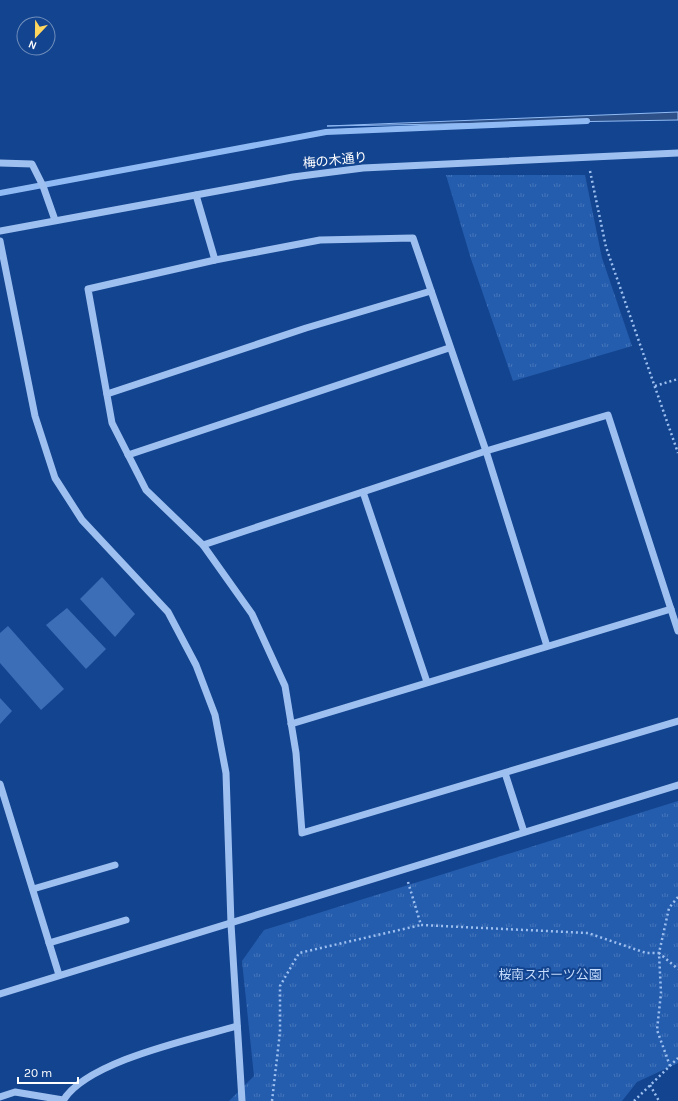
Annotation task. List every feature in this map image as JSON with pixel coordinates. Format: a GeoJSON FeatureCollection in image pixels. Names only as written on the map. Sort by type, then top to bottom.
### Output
{"type":"FeatureCollection","features":[{"type":"Feature","properties":{"kind":"street","name":"梅の木通り"},"geometry":{"type":"LineString","coordinates":[[0,231],[293,177],[363,168],[678,153]]}},
{"type":"Feature","properties":{"kind":"street"},"geometry":{"type":"LineString","coordinates":[[0,163],[32,164],[43,186],[55,220]]}},
{"type":"Feature","properties":{"kind":"street"},"geometry":{"type":"LineString","coordinates":[[196,194],[215,260]]}},
{"type":"Feature","properties":{"kind":"street"},"geometry":{"type":"LineString","coordinates":[[547,646],[486,451],[449,348],[413,238],[320,240],[215,260],[88,289],[112,423],[146,490],[204,545],[252,614],[285,686],[296,753],[302,833],[678,721]]}},
{"type":"Feature","properties":{"kind":"street"},"geometry":{"type":"LineString","coordinates":[[0,241],[35,416],[55,478],[82,520],[168,612],[196,665],[215,714],[226,773],[231,924],[242,1101]]}},
{"type":"Feature","properties":{"kind":"street"},"geometry":{"type":"LineString","coordinates":[[106,394],[306,328],[431,291]]}},
{"type":"Feature","properties":{"kind":"street"},"geometry":{"type":"LineString","coordinates":[[128,455],[449,348]]}},
{"type":"Feature","properties":{"kind":"street"},"geometry":{"type":"LineString","coordinates":[[204,545],[486,451],[608,415],[678,631]]}},
{"type":"Feature","properties":{"kind":"street"},"geometry":{"type":"LineString","coordinates":[[363,492],[428,682]]}},
{"type":"Feature","properties":{"kind":"street"},"geometry":{"type":"LineString","coordinates":[[291,724],[671,609]]}},
{"type":"Feature","properties":{"kind":"street"},"geometry":{"type":"LineString","coordinates":[[505,773],[524,832]]}},
{"type":"Feature","properties":{"kind":"street"},"geometry":{"type":"LineString","coordinates":[[0,784],[3,801],[33,890],[59,975]]}},
{"type":"Feature","properties":{"kind":"street"},"geometry":{"type":"LineString","coordinates":[[0,994],[678,785]]}},
{"type":"Feature","properties":{"kind":"street"},"geometry":{"type":"LineString","coordinates":[[33,890],[115,865]]}},
{"type":"Feature","properties":{"kind":"street"},"geometry":{"type":"LineString","coordinates":[[49,943],[126,920]]}},
{"type":"Feature","properties":{"kind":"street"},"geometry":{"type":"LineString","coordinates":[[0,1097],[15,1092],[63,1100],[80,1083],[119,1061],[237,1026]]}},
{"type":"Feature","properties":{"kind":"path"},"geometry":{"type":"LineString","coordinates":[[590,171],[606,247],[678,454]]}},
{"type":"Feature","properties":{"kind":"path"},"geometry":{"type":"LineString","coordinates":[[655,386],[678,378]]}},
{"type":"Feature","properties":{"kind":"path"},"geometry":{"type":"LineString","coordinates":[[407,880],[421,925]]}},
{"type":"Feature","properties":{"kind":"path"},"geometry":{"type":"LineString","coordinates":[[670,1066],[657,1030],[661,993],[659,953],[669,908],[678,897]]}},
{"type":"Feature","properties":{"kind":"path"},"geometry":{"type":"LineString","coordinates":[[272,1101],[280,1032],[280,986],[299,953],[421,925],[588,933],[646,953],[659,953],[678,969]]}},
{"type":"Feature","properties":{"kind":"path"},"geometry":{"type":"LineString","coordinates":[[634,1101],[678,1058]]}},
{"type":"Feature","properties":{"kind":"path"},"geometry":{"type":"LineString","coordinates":[[650,1085],[659,1101]]}},
{"type":"Feature","properties":{"kind":"green space"},"geometry":{"type":"Polygon","coordinates":[[[446,175],[585,175],[602,258],[632,346],[513,381],[471,259],[446,175]]]}},
{"type":"Feature","properties":{"kind":"green space","name":"桜南スポーツ公園"},"geometry":{"type":"Polygon","coordinates":[[[678,801],[678,1063],[637,1082],[622,1101],[229,1101],[254,1076],[242,961],[264,930],[678,801]]]}},
{"type":"Feature","properties":{"kind":"shaded area"},"geometry":{"type":"Polygon","coordinates":[[[678,112],[678,120],[327,126],[678,112]]]}},
{"type":"Feature","properties":{"kind":"building"},"geometry":{"type":"Polygon","coordinates":[[[102,577],[135,614],[115,637],[80,599],[102,577]]]}},
{"type":"Feature","properties":{"kind":"building"},"geometry":{"type":"Polygon","coordinates":[[[67,608],[106,649],[86,669],[46,625],[67,608]]]}},
{"type":"Feature","properties":{"kind":"building"},"geometry":{"type":"Polygon","coordinates":[[[8,626],[64,689],[41,710],[0,663],[0,633],[8,626]]]}},
{"type":"Feature","properties":{"kind":"building"},"geometry":{"type":"Polygon","coordinates":[[[0,698],[12,711],[0,724],[0,698]]]}},
{"type":"Feature","properties":{"kind":"waterway"},"geometry":{"type":"LineString","coordinates":[[0,193],[326,132],[587,121]]}}]}
